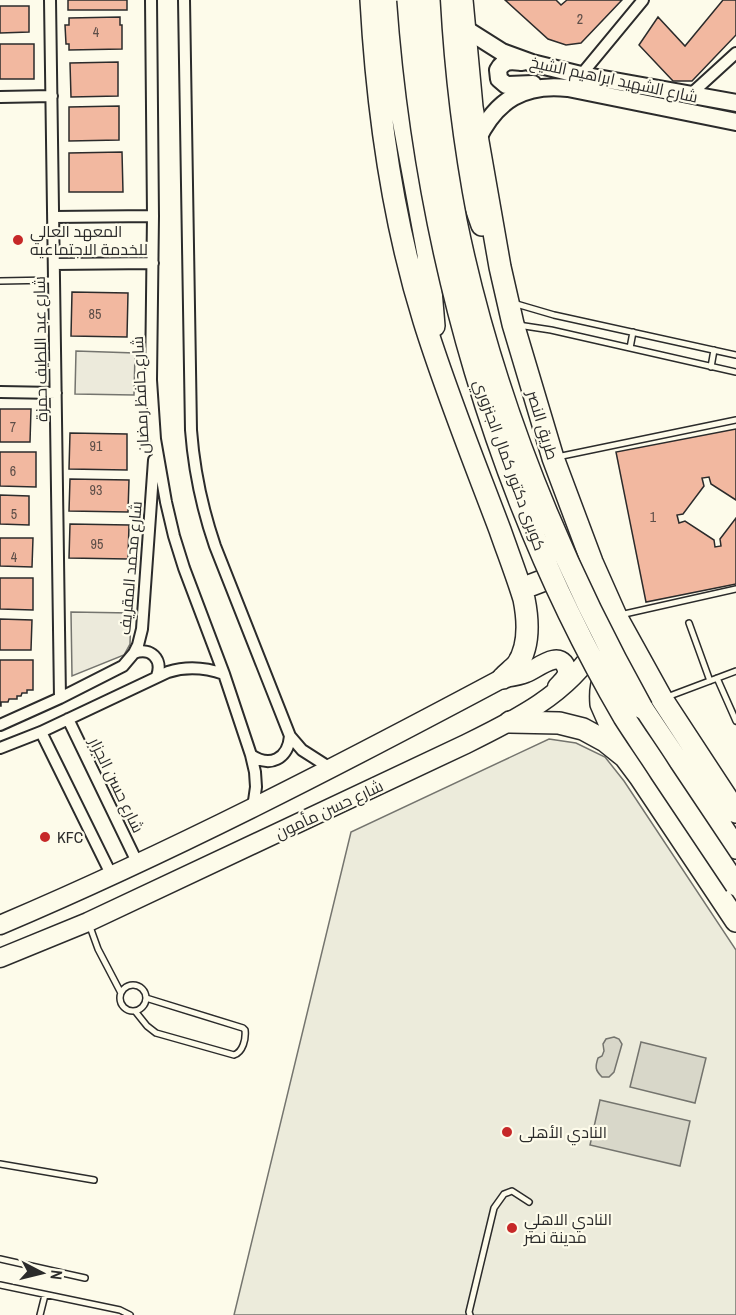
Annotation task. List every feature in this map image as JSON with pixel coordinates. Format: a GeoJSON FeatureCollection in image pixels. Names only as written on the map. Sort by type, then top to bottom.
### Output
{"type":"FeatureCollection","features":[{"type":"Feature","properties":{"kind":"highway"},"geometry":{"type":"LineString","coordinates":[[371,0],[382,120],[394,199],[415,292],[435,354],[521,589],[526,609],[525,648],[516,665],[503,678]]}},
{"type":"Feature","properties":{"kind":"highway"},"geometry":{"type":"LineString","coordinates":[[390,0],[400,103],[428,254],[435,354]]}},
{"type":"Feature","properties":{"kind":"highway","name":"كوبرى دكتور كمال الجنزوري"},"geometry":{"type":"LineString","coordinates":[[408,0],[420,111],[440,229],[465,337],[498,441],[535,536],[577,629],[625,719],[736,885]]}},
{"type":"Feature","properties":{"kind":"highway","name":"كوبرى دكتور كمال الجنزوري"},"geometry":{"type":"LineString","coordinates":[[429,0],[437,100],[456,221],[484,332],[517,435],[569,565],[618,665],[642,708],[736,848]]}},
{"type":"Feature","properties":{"kind":"highway"},"geometry":{"type":"LineString","coordinates":[[447,0],[457,33],[454,90],[463,154],[473,200],[500,267]]}},
{"type":"Feature","properties":{"kind":"highway","name":"طريق النصر"},"geometry":{"type":"LineString","coordinates":[[462,0],[457,33],[500,267],[513,324],[553,458],[613,611],[662,699],[736,812]]}},
{"type":"Feature","properties":{"kind":"highway"},"geometry":{"type":"LineString","coordinates":[[521,589],[592,562]]}},
{"type":"Feature","properties":{"kind":"highway"},"geometry":{"type":"LineString","coordinates":[[639,658],[613,666],[606,672],[601,689],[601,704],[625,757],[736,921]]}},
{"type":"Feature","properties":{"kind":"highway"},"geometry":{"type":"LineString","coordinates":[[510,722],[559,723],[583,729],[605,741],[625,757]]}},
{"type":"Feature","properties":{"kind":"main road","name":"شارع حسن مأمون"},"geometry":{"type":"LineString","coordinates":[[0,958],[88,922],[510,722],[569,682],[588,660],[613,611]]}},
{"type":"Feature","properties":{"kind":"main road","name":"شارع حسن مأمون"},"geometry":{"type":"LineString","coordinates":[[0,925],[138,864],[253,808],[503,678],[528,673],[550,660],[562,661],[567,668],[567,676],[546,699]]}},
{"type":"Feature","properties":{"kind":"street","name":"شارع عبد اللطيف حمزة"},"geometry":{"type":"LineString","coordinates":[[50,0],[60,698]]}},
{"type":"Feature","properties":{"kind":"street","name":"شارع حافظ رمضان"},"geometry":{"type":"LineString","coordinates":[[151,0],[153,216],[151,380],[155,439],[174,536],[251,755],[256,787],[253,808]]}},
{"type":"Feature","properties":{"kind":"street"},"geometry":{"type":"LineString","coordinates":[[184,0],[190,418],[196,478],[208,526],[290,736],[302,750],[330,768]]}},
{"type":"Feature","properties":{"kind":"street"},"geometry":{"type":"LineString","coordinates":[[581,75],[643,0]]}},
{"type":"Feature","properties":{"kind":"street","name":"شارع الشهيد ابراهيم الشيخ"},"geometry":{"type":"LineString","coordinates":[[457,33],[532,63],[581,75],[736,103]]}},
{"type":"Feature","properties":{"kind":"street"},"geometry":{"type":"LineString","coordinates":[[691,94],[736,52]]}},
{"type":"Feature","properties":{"kind":"street"},"geometry":{"type":"LineString","coordinates":[[532,63],[507,61],[498,70],[499,79],[506,85],[553,86]]}},
{"type":"Feature","properties":{"kind":"street","name":"شارع الشهيد ابراهيم الشيخ"},"geometry":{"type":"LineString","coordinates":[[477,141],[490,117],[509,99],[523,92],[553,86],[736,122]]}},
{"type":"Feature","properties":{"kind":"street"},"geometry":{"type":"LineString","coordinates":[[0,97],[51,96]]}},
{"type":"Feature","properties":{"kind":"street"},"geometry":{"type":"LineString","coordinates":[[54,217],[153,216]]}},
{"type":"Feature","properties":{"kind":"street"},"geometry":{"type":"LineString","coordinates":[[54,264],[153,263]]}},
{"type":"Feature","properties":{"kind":"street"},"geometry":{"type":"LineString","coordinates":[[0,392],[56,393]]}},
{"type":"Feature","properties":{"kind":"street","name":"شارع محمد المقريف"},"geometry":{"type":"LineString","coordinates":[[0,725],[123,666],[134,653],[142,629],[155,439]]}},
{"type":"Feature","properties":{"kind":"street"},"geometry":{"type":"LineString","coordinates":[[134,653],[143,651],[156,657],[159,666],[157,676]]}},
{"type":"Feature","properties":{"kind":"street"},"geometry":{"type":"LineString","coordinates":[[0,748],[41,732],[157,676],[190,667],[224,674]]}},
{"type":"Feature","properties":{"kind":"street","name":"شارع حسن الجزار"},"geometry":{"type":"LineString","coordinates":[[68,719],[138,864]]}},
{"type":"Feature","properties":{"kind":"street"},"geometry":{"type":"LineString","coordinates":[[41,732],[112,876]]}},
{"type":"Feature","properties":{"kind":"street"},"geometry":{"type":"LineString","coordinates":[[251,755],[265,762],[273,761],[286,752],[290,744],[290,736]]}},
{"type":"Feature","properties":{"kind":"lane"},"geometry":{"type":"LineString","coordinates":[[0,281],[54,280]]}},
{"type":"Feature","properties":{"kind":"lane"},"geometry":{"type":"LineString","coordinates":[[507,301],[554,315],[736,355]]}},
{"type":"Feature","properties":{"kind":"lane"},"geometry":{"type":"LineString","coordinates":[[513,324],[551,330],[736,372]]}},
{"type":"Feature","properties":{"kind":"lane"},"geometry":{"type":"LineString","coordinates":[[630,348],[633,332]]}},
{"type":"Feature","properties":{"kind":"lane"},"geometry":{"type":"LineString","coordinates":[[711,367],[714,350]]}},
{"type":"Feature","properties":{"kind":"lane"},"geometry":{"type":"LineString","coordinates":[[553,458],[736,420]]}},
{"type":"Feature","properties":{"kind":"lane"},"geometry":{"type":"LineString","coordinates":[[613,611],[736,589]]}},
{"type":"Feature","properties":{"kind":"lane"},"geometry":{"type":"LineString","coordinates":[[689,623],[710,681]]}},
{"type":"Feature","properties":{"kind":"lane"},"geometry":{"type":"LineString","coordinates":[[662,699],[736,671]]}},
{"type":"Feature","properties":{"kind":"lane"},"geometry":{"type":"LineString","coordinates":[[717,678],[736,721]]}},
{"type":"Feature","properties":{"kind":"lane"},"geometry":{"type":"LineString","coordinates":[[88,922],[98,949],[121,993],[122,1005],[127,1010],[135,1011],[141,1009],[145,1004],[146,998],[138,986],[128,986],[121,993]]}},
{"type":"Feature","properties":{"kind":"lane"},"geometry":{"type":"LineString","coordinates":[[135,1011],[147,1026],[156,1032],[234,1055],[240,1053],[246,1034],[243,1028],[146,998]]}},
{"type":"Feature","properties":{"kind":"lane"},"geometry":{"type":"LineString","coordinates":[[0,1164],[94,1180]]}},
{"type":"Feature","properties":{"kind":"lane"},"geometry":{"type":"LineString","coordinates":[[468,1314],[494,1208],[504,1194],[512,1191],[529,1202]]}},
{"type":"Feature","properties":{"kind":"lane"},"geometry":{"type":"LineString","coordinates":[[0,1259],[85,1278]]}},
{"type":"Feature","properties":{"kind":"lane"},"geometry":{"type":"LineString","coordinates":[[0,1285],[120,1310],[130,1315]]}},
{"type":"Feature","properties":{"kind":"lane"},"geometry":{"type":"LineString","coordinates":[[40,1315],[45,1295]]}},
{"type":"Feature","properties":{"kind":"shaded area"},"geometry":{"type":"Polygon","coordinates":[[[76,351],[135,353],[134,395],[75,394],[76,351]]]}},
{"type":"Feature","properties":{"kind":"shaded area"},"geometry":{"type":"Polygon","coordinates":[[[71,612],[131,613],[130,644],[124,655],[72,676],[71,612]]]}},
{"type":"Feature","properties":{"kind":"shaded area","name":"النادي الأهلى"},"geometry":{"type":"Polygon","coordinates":[[[549,739],[576,743],[605,757],[624,781],[736,950],[736,1315],[234,1315],[351,832],[549,739]]]}},
{"type":"Feature","properties":{"kind":"shaded area"},"geometry":{"type":"Polygon","coordinates":[[[614,1037],[622,1044],[614,1072],[609,1077],[602,1077],[597,1070],[597,1061],[602,1056],[606,1039],[614,1037]]]}},
{"type":"Feature","properties":{"kind":"shaded area"},"geometry":{"type":"Polygon","coordinates":[[[641,1042],[706,1058],[695,1103],[630,1087],[641,1042]]]}},
{"type":"Feature","properties":{"kind":"shaded area"},"geometry":{"type":"Polygon","coordinates":[[[600,1100],[690,1121],[680,1166],[590,1145],[600,1100]]]}},
{"type":"Feature","properties":{"kind":"building"},"geometry":{"type":"Polygon","coordinates":[[[68,0],[127,0],[127,10],[68,10],[68,0]]]}},
{"type":"Feature","properties":{"kind":"building"},"geometry":{"type":"Polygon","coordinates":[[[505,0],[556,0],[561,5],[567,0],[622,0],[581,43],[566,45],[548,39],[505,0]]]}},
{"type":"Feature","properties":{"kind":"building"},"geometry":{"type":"Polygon","coordinates":[[[723,0],[736,0],[736,35],[692,81],[673,81],[639,45],[658,17],[685,46],[723,0]]]}},
{"type":"Feature","properties":{"kind":"building"},"geometry":{"type":"Polygon","coordinates":[[[0,6],[29,6],[29,32],[0,33],[0,6]]]}},
{"type":"Feature","properties":{"kind":"building"},"geometry":{"type":"Polygon","coordinates":[[[120,17],[122,49],[69,50],[69,44],[66,44],[65,25],[69,25],[69,18],[120,17]]]}},
{"type":"Feature","properties":{"kind":"building"},"geometry":{"type":"Polygon","coordinates":[[[0,44],[34,44],[34,79],[0,79],[0,44]]]}},
{"type":"Feature","properties":{"kind":"building"},"geometry":{"type":"Polygon","coordinates":[[[118,62],[118,96],[71,97],[70,63],[118,62]]]}},
{"type":"Feature","properties":{"kind":"building"},"geometry":{"type":"Polygon","coordinates":[[[119,106],[119,140],[69,141],[69,107],[119,106]]]}},
{"type":"Feature","properties":{"kind":"building"},"geometry":{"type":"Polygon","coordinates":[[[122,152],[123,192],[69,192],[69,153],[122,152]]]}},
{"type":"Feature","properties":{"kind":"building"},"geometry":{"type":"Polygon","coordinates":[[[72,292],[128,293],[127,337],[71,336],[72,292]]]}},
{"type":"Feature","properties":{"kind":"building"},"geometry":{"type":"Polygon","coordinates":[[[0,409],[31,409],[30,442],[0,442],[0,409]]]}},
{"type":"Feature","properties":{"kind":"building"},"geometry":{"type":"Polygon","coordinates":[[[736,429],[736,500],[711,484],[709,477],[702,478],[704,486],[683,514],[677,515],[679,523],[685,521],[714,540],[715,547],[721,546],[720,539],[736,518],[736,584],[646,602],[616,452],[736,429]]]}},
{"type":"Feature","properties":{"kind":"building"},"geometry":{"type":"Polygon","coordinates":[[[70,433],[127,434],[127,470],[69,469],[70,433]]]}},
{"type":"Feature","properties":{"kind":"building"},"geometry":{"type":"Polygon","coordinates":[[[0,452],[36,452],[36,487],[0,486],[0,452]]]}},
{"type":"Feature","properties":{"kind":"building"},"geometry":{"type":"Polygon","coordinates":[[[70,479],[129,480],[128,512],[69,511],[70,479]]]}},
{"type":"Feature","properties":{"kind":"building"},"geometry":{"type":"Polygon","coordinates":[[[0,495],[29,496],[29,525],[0,524],[0,495]]]}},
{"type":"Feature","properties":{"kind":"building"},"geometry":{"type":"Polygon","coordinates":[[[70,524],[129,525],[128,559],[69,558],[70,524]]]}},
{"type":"Feature","properties":{"kind":"building"},"geometry":{"type":"Polygon","coordinates":[[[0,538],[33,538],[32,567],[0,566],[0,538]]]}},
{"type":"Feature","properties":{"kind":"building"},"geometry":{"type":"Polygon","coordinates":[[[0,578],[33,578],[33,610],[0,609],[0,578]]]}},
{"type":"Feature","properties":{"kind":"building"},"geometry":{"type":"Polygon","coordinates":[[[0,619],[32,620],[31,650],[0,650],[0,619]]]}},
{"type":"Feature","properties":{"kind":"building"},"geometry":{"type":"Polygon","coordinates":[[[0,660],[33,660],[33,690],[27,690],[27,693],[17,696],[17,699],[1,702],[1,706],[0,706],[0,660]]]}},
{"type":"Feature","properties":{"kind":"place","name":"المعهد العالي للخدمة الاجتماعيه"},"geometry":{"type":"Point","coordinates":[18,240]}},
{"type":"Feature","properties":{"kind":"place","name":"KFC"},"geometry":{"type":"Point","coordinates":[45,837]}},
{"type":"Feature","properties":{"kind":"place","name":"النادي الأهلى"},"geometry":{"type":"Point","coordinates":[507,1132]}},
{"type":"Feature","properties":{"kind":"place","name":"النادي الاهلي مدينة نصر"},"geometry":{"type":"Point","coordinates":[512,1228]}}]}
